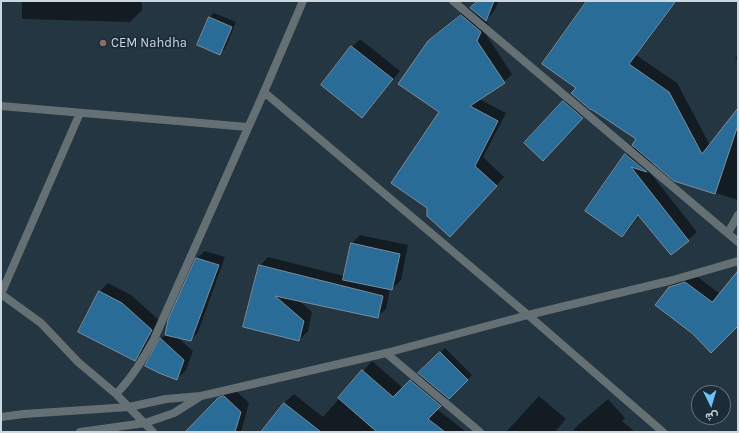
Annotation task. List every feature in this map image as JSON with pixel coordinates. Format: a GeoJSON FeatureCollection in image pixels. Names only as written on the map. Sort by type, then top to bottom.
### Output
{"type":"FeatureCollection","features":[{"type":"Feature","properties":{"kind":"street"},"geometry":{"type":"LineString","coordinates":[[116,394],[126,384],[140,364],[154,339],[303,1]]}},
{"type":"Feature","properties":{"kind":"street"},"geometry":{"type":"LineString","coordinates":[[453,1],[738,242]]}},
{"type":"Feature","properties":{"kind":"street"},"geometry":{"type":"LineString","coordinates":[[264,92],[528,315],[663,432]]}},
{"type":"Feature","properties":{"kind":"street"},"geometry":{"type":"LineString","coordinates":[[1,106],[248,127]]}},
{"type":"Feature","properties":{"kind":"street"},"geometry":{"type":"LineString","coordinates":[[80,113],[1,294],[41,323],[78,362],[116,394],[153,432]]}},
{"type":"Feature","properties":{"kind":"street"},"geometry":{"type":"LineString","coordinates":[[728,233],[738,215]]}},
{"type":"Feature","properties":{"kind":"street"},"geometry":{"type":"LineString","coordinates":[[1,417],[129,407],[166,399],[201,396],[386,352],[528,315],[673,280],[738,261]]}},
{"type":"Feature","properties":{"kind":"street"},"geometry":{"type":"LineString","coordinates":[[386,352],[480,432]]}},
{"type":"Feature","properties":{"kind":"street"},"geometry":{"type":"LineString","coordinates":[[80,432],[145,423],[174,413],[201,396]]}},
{"type":"Feature","properties":{"kind":"building"},"geometry":{"type":"Polygon","coordinates":[[[478,1],[494,1],[486,21],[470,8],[478,1]]]}},
{"type":"Feature","properties":{"kind":"building"},"geometry":{"type":"Polygon","coordinates":[[[587,1],[676,1],[629,64],[669,92],[702,154],[738,108],[738,125],[715,194],[674,181],[632,145],[636,139],[591,110],[571,93],[576,88],[542,64],[587,1]]]}},
{"type":"Feature","properties":{"kind":"building"},"geometry":{"type":"Polygon","coordinates":[[[461,15],[481,32],[477,41],[505,83],[470,106],[498,121],[475,166],[497,186],[450,237],[427,216],[427,208],[391,183],[439,112],[398,84],[428,41],[461,15]]]}},
{"type":"Feature","properties":{"kind":"building"},"geometry":{"type":"Polygon","coordinates":[[[209,17],[232,27],[220,55],[197,45],[209,17]]]}},
{"type":"Feature","properties":{"kind":"building"},"geometry":{"type":"Polygon","coordinates":[[[351,46],[393,79],[362,118],[321,85],[351,46]]]}},
{"type":"Feature","properties":{"kind":"building"},"geometry":{"type":"Polygon","coordinates":[[[563,101],[583,118],[543,161],[524,143],[563,101]]]}},
{"type":"Feature","properties":{"kind":"building"},"geometry":{"type":"Polygon","coordinates":[[[625,154],[647,172],[631,167],[689,241],[671,255],[638,215],[622,237],[585,211],[625,154]]]}},
{"type":"Feature","properties":{"kind":"building"},"geometry":{"type":"Polygon","coordinates":[[[351,243],[400,254],[392,290],[343,280],[351,243]]]}},
{"type":"Feature","properties":{"kind":"building"},"geometry":{"type":"Polygon","coordinates":[[[196,258],[219,265],[191,341],[165,335],[168,320],[196,258]]]}},
{"type":"Feature","properties":{"kind":"building"},"geometry":{"type":"Polygon","coordinates":[[[259,265],[383,296],[378,318],[275,296],[304,321],[299,341],[243,327],[259,265]]]}},
{"type":"Feature","properties":{"kind":"building"},"geometry":{"type":"Polygon","coordinates":[[[738,271],[738,326],[711,353],[693,334],[655,305],[669,287],[685,282],[712,302],[738,271]]]}},
{"type":"Feature","properties":{"kind":"building"},"geometry":{"type":"Polygon","coordinates":[[[99,291],[122,303],[152,330],[135,361],[78,332],[99,291]]]}},
{"type":"Feature","properties":{"kind":"building"},"geometry":{"type":"Polygon","coordinates":[[[160,338],[184,360],[177,380],[145,366],[160,338]]]}},
{"type":"Feature","properties":{"kind":"building"},"geometry":{"type":"Polygon","coordinates":[[[440,352],[468,380],[449,399],[418,373],[440,352]]]}},
{"type":"Feature","properties":{"kind":"building"},"geometry":{"type":"Polygon","coordinates":[[[362,370],[393,397],[410,380],[441,406],[428,419],[445,432],[377,432],[338,398],[362,370]]]}},
{"type":"Feature","properties":{"kind":"building"},"geometry":{"type":"Polygon","coordinates":[[[224,396],[241,412],[235,432],[185,432],[218,398],[224,396]]]}},
{"type":"Feature","properties":{"kind":"building"},"geometry":{"type":"Polygon","coordinates":[[[284,403],[321,432],[261,432],[284,403]]]}},
{"type":"Feature","properties":{"kind":"place","name":"CEM Nahdha"},"geometry":{"type":"Point","coordinates":[103,43]}}]}
